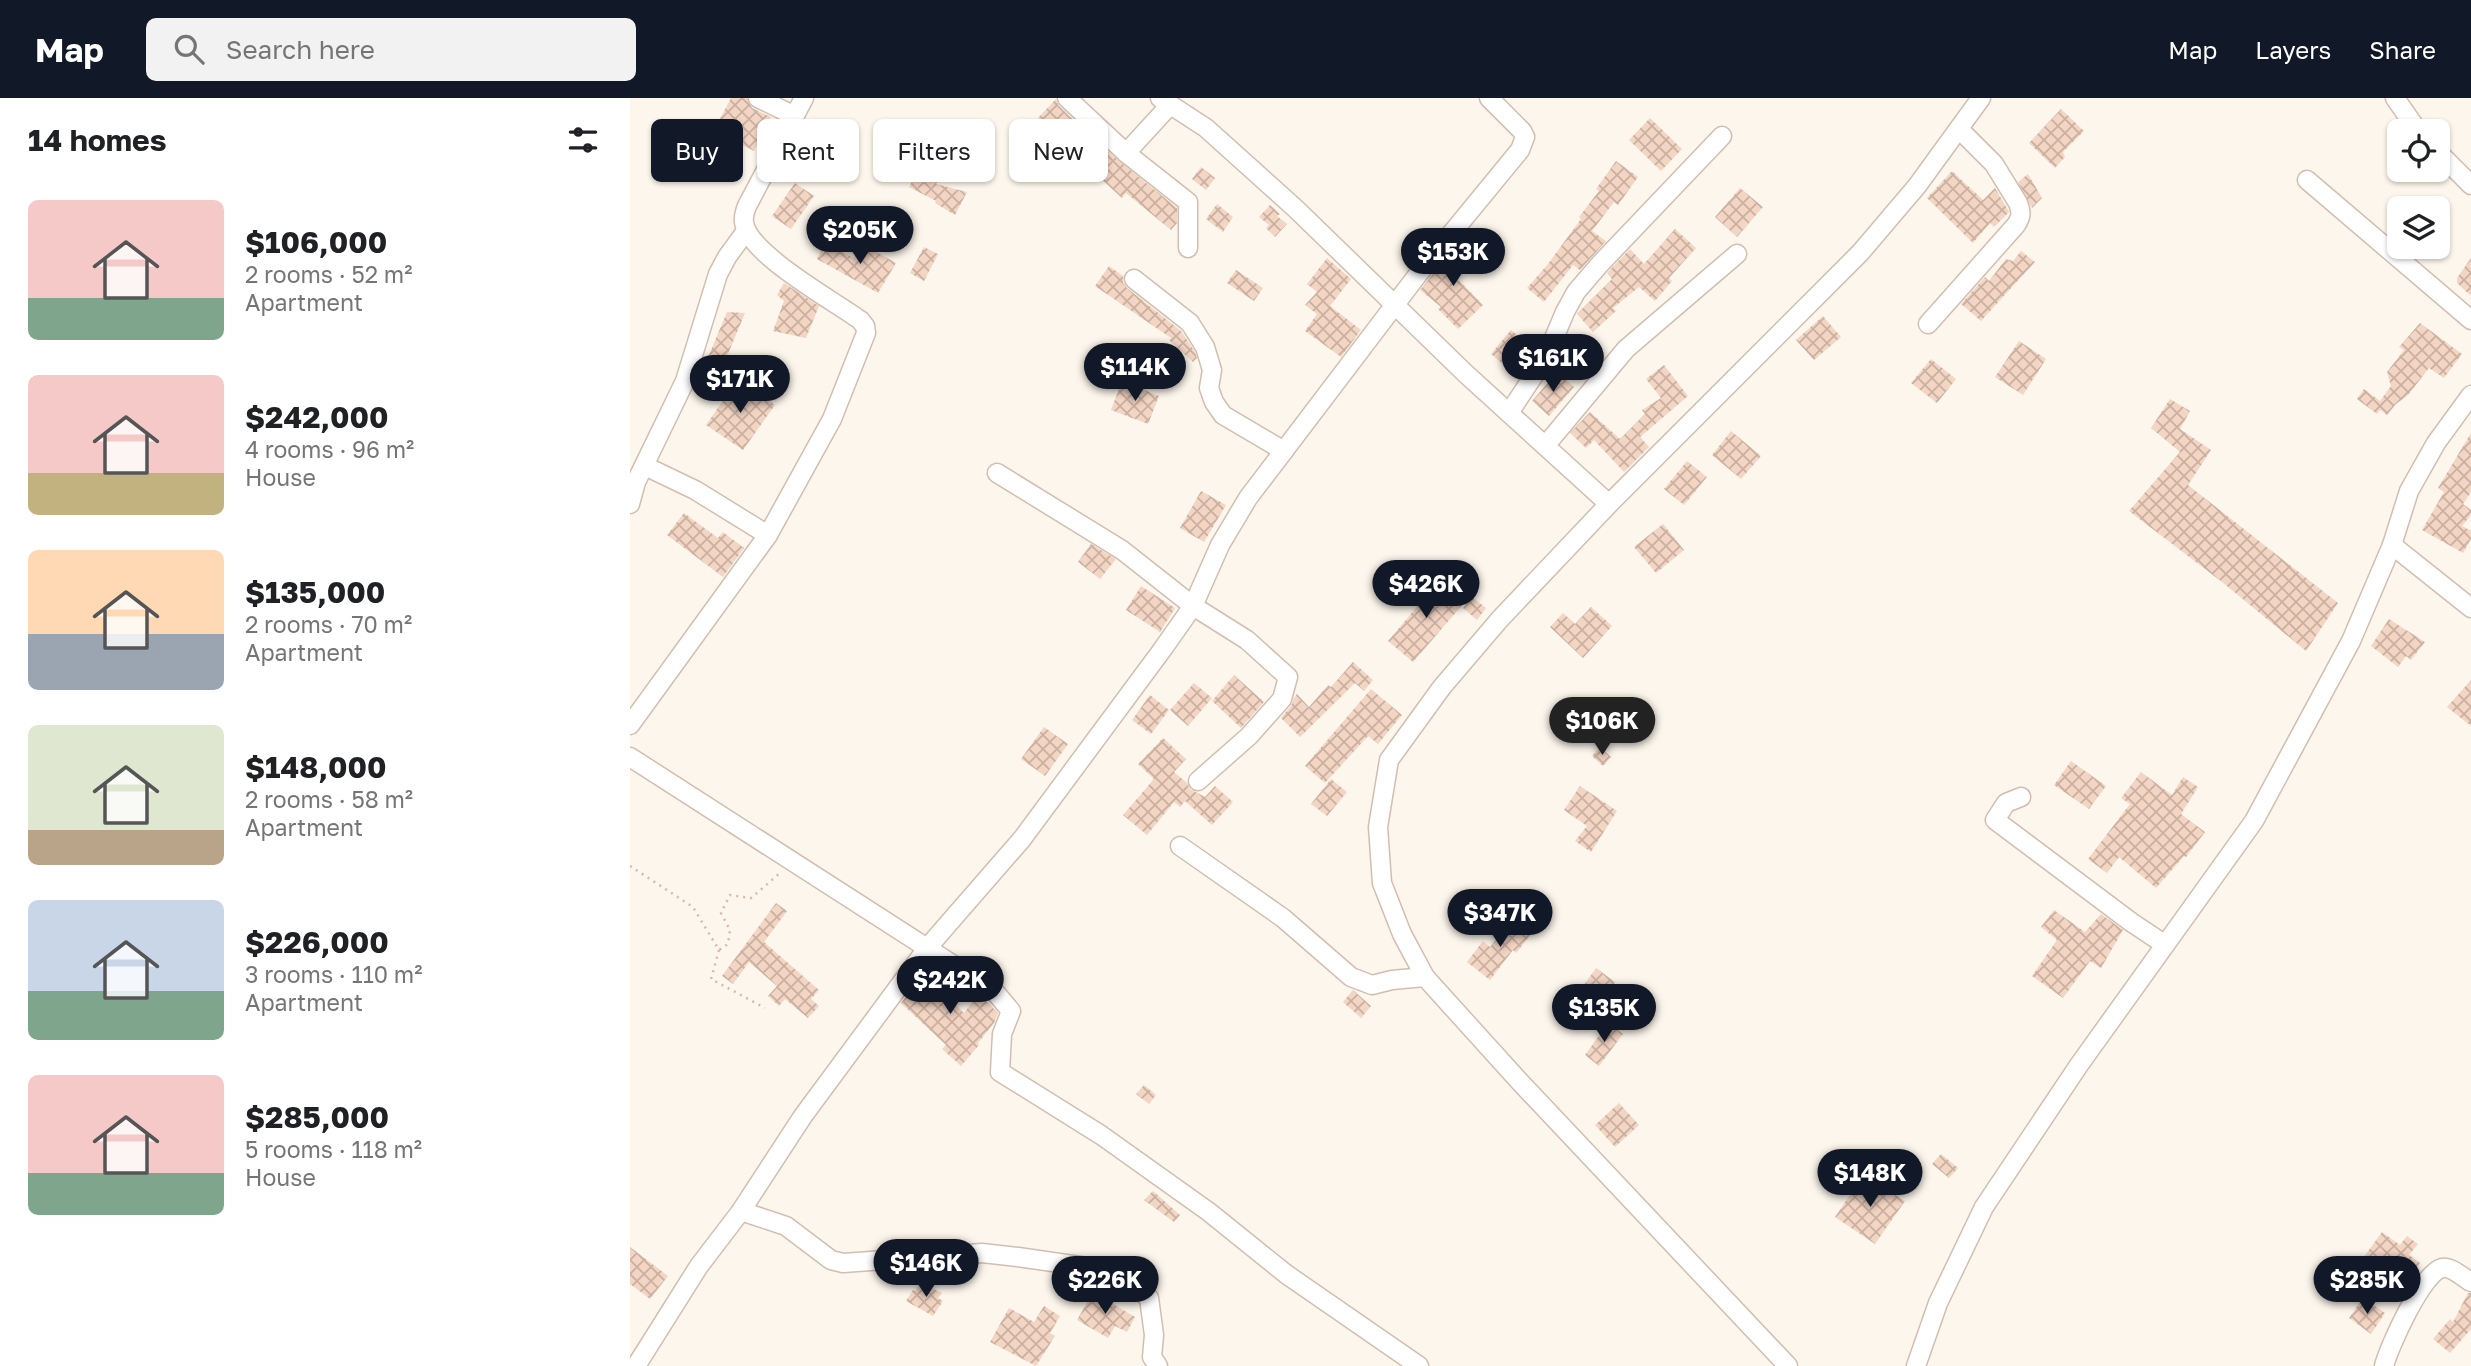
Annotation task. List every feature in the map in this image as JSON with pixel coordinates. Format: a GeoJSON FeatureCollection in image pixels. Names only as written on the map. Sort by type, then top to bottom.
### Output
{"type":"FeatureCollection","features":[{"type":"Feature","properties":{"kind":"street"},"geometry":{"type":"LineString","coordinates":[[758,98],[795,116]]}},
{"type":"Feature","properties":{"kind":"street"},"geometry":{"type":"LineString","coordinates":[[630,725],[768,535],[832,419],[866,333],[860,320],[772,260],[746,231],[744,222],[747,206],[804,98]]}},
{"type":"Feature","properties":{"kind":"street"},"geometry":{"type":"LineString","coordinates":[[1067,98],[1126,153],[1188,202],[1188,248]]}},
{"type":"Feature","properties":{"kind":"street"},"geometry":{"type":"LineString","coordinates":[[636,1366],[699,1266],[741,1210],[803,1116],[928,947],[1023,839],[1193,606],[1220,545],[1248,498],[1524,143],[1522,131],[1489,98]]}},
{"type":"Feature","properties":{"kind":"street"},"geometry":{"type":"LineString","coordinates":[[1788,1366],[1520,1082],[1425,976],[1402,934],[1382,883],[1378,827],[1389,760],[1442,687],[1492,629],[1609,504],[1860,253],[1917,186],[1981,98]]}},
{"type":"Feature","properties":{"kind":"street"},"geometry":{"type":"LineString","coordinates":[[2395,98],[2410,119]]}},
{"type":"Feature","properties":{"kind":"street"},"geometry":{"type":"LineString","coordinates":[[1126,153],[1165,101],[1206,128],[1609,504]]}},
{"type":"Feature","properties":{"kind":"street"},"geometry":{"type":"LineString","coordinates":[[1928,324],[2021,216],[2018,204],[1994,164],[1959,129]]}},
{"type":"Feature","properties":{"kind":"street"},"geometry":{"type":"LineString","coordinates":[[1509,413],[1546,357],[1576,292],[1722,136]]}},
{"type":"Feature","properties":{"kind":"street"},"geometry":{"type":"LineString","coordinates":[[2450,164],[2471,185]]}},
{"type":"Feature","properties":{"kind":"street"},"geometry":{"type":"LineString","coordinates":[[2307,180],[2471,320]]}},
{"type":"Feature","properties":{"kind":"street"},"geometry":{"type":"LineString","coordinates":[[630,503],[636,482],[685,381],[718,274],[746,231]]}},
{"type":"Feature","properties":{"kind":"street"},"geometry":{"type":"LineString","coordinates":[[1545,446],[1626,349],[1737,254]]}},
{"type":"Feature","properties":{"kind":"street"},"geometry":{"type":"LineString","coordinates":[[1134,279],[1191,323],[1205,347],[1212,370],[1209,388],[1223,415],[1284,451]]}},
{"type":"Feature","properties":{"kind":"street"},"geometry":{"type":"LineString","coordinates":[[1916,1366],[1938,1303],[1984,1207],[2164,944],[2254,821],[2351,641],[2392,545],[2409,491],[2436,443],[2471,395]]}},
{"type":"Feature","properties":{"kind":"street"},"geometry":{"type":"LineString","coordinates":[[645,466],[695,490],[768,535]]}},
{"type":"Feature","properties":{"kind":"street"},"geometry":{"type":"LineString","coordinates":[[998,472],[1122,550],[1193,606],[1247,640],[1289,677],[1282,699],[1249,736],[1198,781]]}},
{"type":"Feature","properties":{"kind":"street"},"geometry":{"type":"LineString","coordinates":[[2392,545],[2471,608]]}},
{"type":"Feature","properties":{"kind":"street"},"geometry":{"type":"LineString","coordinates":[[630,757],[990,986],[1011,1011],[1002,1034],[1000,1072],[1101,1135],[1209,1212],[1286,1274],[1419,1366]]}},
{"type":"Feature","properties":{"kind":"street"},"geometry":{"type":"LineString","coordinates":[[2021,797],[2006,803],[1996,820],[2164,944]]}},
{"type":"Feature","properties":{"kind":"street"},"geometry":{"type":"LineString","coordinates":[[1180,846],[1283,918],[1351,978],[1372,985],[1425,976]]}},
{"type":"Feature","properties":{"kind":"street"},"geometry":{"type":"LineString","coordinates":[[741,1210],[786,1226],[831,1260],[843,1263],[982,1253],[1114,1271],[1149,1298],[1154,1335],[1152,1357],[1158,1366]]}},
{"type":"Feature","properties":{"kind":"street"},"geometry":{"type":"LineString","coordinates":[[2384,1366],[2404,1316],[2440,1268],[2447,1268],[2471,1282]]}},
{"type":"Feature","properties":{"kind":"path"},"geometry":{"type":"LineString","coordinates":[[630,866],[693,907],[719,950]]}},
{"type":"Feature","properties":{"kind":"path"},"geometry":{"type":"LineString","coordinates":[[765,1008],[711,979],[719,950],[728,944],[730,930],[721,913],[730,895],[751,898],[785,869],[803,869]]}},
{"type":"Feature","properties":{"kind":"building"},"geometry":{"type":"Polygon","coordinates":[[[731,98],[747,98],[752,108],[771,117],[757,119],[757,145],[754,151],[743,145],[743,119],[720,119],[731,98]]]}},
{"type":"Feature","properties":{"kind":"building"},"geometry":{"type":"Polygon","coordinates":[[[1056,99],[1059,106],[1073,119],[1039,119],[1056,99]]]}},
{"type":"Feature","properties":{"kind":"building"},"geometry":{"type":"Polygon","coordinates":[[[2061,109],[2084,131],[2063,152],[2065,157],[2055,168],[2029,143],[2061,109]]]}},
{"type":"Feature","properties":{"kind":"building"},"geometry":{"type":"Polygon","coordinates":[[[1650,118],[1682,149],[1661,171],[1629,140],[1650,118]]]}},
{"type":"Feature","properties":{"kind":"building"},"geometry":{"type":"Polygon","coordinates":[[[1108,152],[1177,208],[1177,223],[1171,230],[1126,193],[1122,198],[1104,182],[1108,182],[1108,152]]]}},
{"type":"Feature","properties":{"kind":"building"},"geometry":{"type":"Polygon","coordinates":[[[1616,161],[1638,177],[1618,205],[1614,202],[1592,231],[1606,241],[1580,270],[1573,265],[1544,302],[1527,288],[1581,219],[1579,217],[1599,191],[1596,189],[1616,161]]]}},
{"type":"Feature","properties":{"kind":"building"},"geometry":{"type":"Polygon","coordinates":[[[1201,167],[1215,178],[1206,190],[1192,179],[1201,167]]]}},
{"type":"Feature","properties":{"kind":"building"},"geometry":{"type":"Polygon","coordinates":[[[1952,171],[1983,200],[1995,188],[2009,212],[1994,227],[1990,223],[1973,243],[1927,198],[1952,171]]]}},
{"type":"Feature","properties":{"kind":"building"},"geometry":{"type":"Polygon","coordinates":[[[2028,174],[2042,198],[2032,208],[2018,182],[2028,174]]]}},
{"type":"Feature","properties":{"kind":"building"},"geometry":{"type":"Polygon","coordinates":[[[912,182],[937,182],[936,184],[967,192],[955,215],[909,187],[912,182]]]}},
{"type":"Feature","properties":{"kind":"building"},"geometry":{"type":"Polygon","coordinates":[[[795,183],[814,196],[791,229],[772,216],[795,183]]]}},
{"type":"Feature","properties":{"kind":"building"},"geometry":{"type":"Polygon","coordinates":[[[1740,188],[1763,207],[1737,237],[1715,217],[1740,188]]]}},
{"type":"Feature","properties":{"kind":"building"},"geometry":{"type":"Polygon","coordinates":[[[1217,204],[1233,217],[1223,232],[1206,219],[1217,204]]]}},
{"type":"Feature","properties":{"kind":"building"},"geometry":{"type":"Polygon","coordinates":[[[1270,205],[1280,214],[1277,216],[1287,224],[1275,237],[1266,228],[1269,225],[1259,217],[1270,205]]]}},
{"type":"Feature","properties":{"kind":"building"},"geometry":{"type":"Polygon","coordinates":[[[1675,229],[1696,248],[1669,278],[1672,281],[1655,301],[1639,287],[1613,308],[1616,311],[1593,332],[1577,314],[1612,279],[1607,273],[1630,249],[1644,264],[1675,229]]]}},
{"type":"Feature","properties":{"kind":"building"},"geometry":{"type":"Polygon","coordinates":[[[1466,234],[1475,241],[1450,271],[1483,305],[1458,329],[1438,309],[1441,307],[1420,290],[1466,234]]]}},
{"type":"Feature","properties":{"kind":"building"},"geometry":{"type":"Polygon","coordinates":[[[825,243],[854,258],[862,244],[896,263],[878,293],[817,259],[825,243]]]}},
{"type":"Feature","properties":{"kind":"building"},"geometry":{"type":"Polygon","coordinates":[[[924,247],[938,254],[924,281],[910,273],[924,247]]]}},
{"type":"Feature","properties":{"kind":"building"},"geometry":{"type":"Polygon","coordinates":[[[2021,251],[2035,262],[1981,321],[1961,304],[1985,277],[1989,281],[2006,259],[2013,261],[2021,251]]]}},
{"type":"Feature","properties":{"kind":"building"},"geometry":{"type":"Polygon","coordinates":[[[1327,258],[1351,279],[1330,306],[1361,330],[1341,357],[1305,331],[1317,314],[1305,305],[1317,292],[1307,284],[1327,258]]]}},
{"type":"Feature","properties":{"kind":"building"},"geometry":{"type":"Polygon","coordinates":[[[2471,258],[2471,296],[2457,283],[2457,278],[2471,258]]]}},
{"type":"Feature","properties":{"kind":"building"},"geometry":{"type":"Polygon","coordinates":[[[1109,266],[1123,276],[1123,283],[1127,288],[1181,331],[1195,352],[1197,358],[1193,362],[1169,340],[1171,338],[1095,286],[1109,266]]]}},
{"type":"Feature","properties":{"kind":"building"},"geometry":{"type":"Polygon","coordinates":[[[1236,270],[1263,288],[1254,301],[1227,283],[1236,270]]]}},
{"type":"Feature","properties":{"kind":"building"},"geometry":{"type":"Polygon","coordinates":[[[784,283],[819,306],[806,338],[773,331],[784,301],[777,295],[784,283]]]}},
{"type":"Feature","properties":{"kind":"building"},"geometry":{"type":"Polygon","coordinates":[[[727,312],[745,313],[725,361],[709,355],[727,312]]]}},
{"type":"Feature","properties":{"kind":"building"},"geometry":{"type":"Polygon","coordinates":[[[1823,316],[1841,337],[1814,360],[1796,340],[1823,316]]]}},
{"type":"Feature","properties":{"kind":"building"},"geometry":{"type":"Polygon","coordinates":[[[2420,323],[2462,354],[2444,378],[2429,368],[2408,395],[2387,415],[2380,410],[2377,414],[2357,399],[2364,389],[2380,401],[2391,386],[2387,372],[2404,350],[2399,347],[2420,323]]]}},
{"type":"Feature","properties":{"kind":"building"},"geometry":{"type":"Polygon","coordinates":[[[1511,330],[1534,349],[1513,373],[1491,354],[1511,330]]]}},
{"type":"Feature","properties":{"kind":"building"},"geometry":{"type":"Polygon","coordinates":[[[2019,341],[2046,359],[2023,395],[1995,377],[2019,341]]]}},
{"type":"Feature","properties":{"kind":"building"},"geometry":{"type":"Polygon","coordinates":[[[1931,359],[1956,379],[1937,403],[1911,383],[1931,359]]]}},
{"type":"Feature","properties":{"kind":"building"},"geometry":{"type":"Polygon","coordinates":[[[1664,365],[1688,396],[1640,437],[1649,447],[1624,472],[1594,440],[1586,448],[1570,433],[1590,412],[1620,439],[1645,414],[1642,410],[1661,398],[1646,379],[1664,365]]]}},
{"type":"Feature","properties":{"kind":"building"},"geometry":{"type":"Polygon","coordinates":[[[1557,372],[1574,387],[1549,416],[1532,401],[1557,372]]]}},
{"type":"Feature","properties":{"kind":"building"},"geometry":{"type":"Polygon","coordinates":[[[738,379],[775,405],[743,450],[706,425],[738,379]]]}},
{"type":"Feature","properties":{"kind":"building"},"geometry":{"type":"Polygon","coordinates":[[[1122,381],[1159,396],[1148,424],[1111,410],[1122,381]]]}},
{"type":"Feature","properties":{"kind":"building"},"geometry":{"type":"Polygon","coordinates":[[[2170,399],[2190,411],[2180,429],[2211,450],[2188,485],[2338,603],[2306,651],[2129,511],[2180,452],[2151,428],[2170,399]]]}},
{"type":"Feature","properties":{"kind":"building"},"geometry":{"type":"Polygon","coordinates":[[[1731,431],[1761,456],[1741,479],[1712,455],[1731,431]]]}},
{"type":"Feature","properties":{"kind":"building"},"geometry":{"type":"Polygon","coordinates":[[[2471,433],[2471,492],[2463,504],[2471,510],[2471,515],[2462,526],[2471,531],[2471,539],[2463,553],[2422,530],[2444,492],[2438,488],[2471,433]]]}},
{"type":"Feature","properties":{"kind":"building"},"geometry":{"type":"Polygon","coordinates":[[[1687,461],[1707,477],[1684,505],[1664,489],[1687,461]]]}},
{"type":"Feature","properties":{"kind":"building"},"geometry":{"type":"Polygon","coordinates":[[[1201,491],[1226,505],[1204,542],[1180,528],[1201,491]]]}},
{"type":"Feature","properties":{"kind":"building"},"geometry":{"type":"Polygon","coordinates":[[[684,513],[718,538],[723,532],[744,548],[723,577],[667,535],[684,513]]]}},
{"type":"Feature","properties":{"kind":"building"},"geometry":{"type":"Polygon","coordinates":[[[1663,524],[1684,550],[1656,573],[1634,547],[1663,524]]]}},
{"type":"Feature","properties":{"kind":"building"},"geometry":{"type":"Polygon","coordinates":[[[1091,544],[1116,559],[1100,579],[1078,562],[1091,544]]]}},
{"type":"Feature","properties":{"kind":"building"},"geometry":{"type":"Polygon","coordinates":[[[1433,577],[1464,603],[1413,662],[1388,641],[1427,595],[1421,590],[1433,577]]]}},
{"type":"Feature","properties":{"kind":"building"},"geometry":{"type":"Polygon","coordinates":[[[1141,586],[1175,608],[1160,632],[1126,610],[1141,586]]]}},
{"type":"Feature","properties":{"kind":"building"},"geometry":{"type":"Polygon","coordinates":[[[1472,597],[1486,608],[1477,620],[1463,608],[1472,597]]]}},
{"type":"Feature","properties":{"kind":"building"},"geometry":{"type":"Polygon","coordinates":[[[1591,607],[1612,626],[1583,658],[1550,627],[1563,613],[1575,624],[1591,607]]]}},
{"type":"Feature","properties":{"kind":"building"},"geometry":{"type":"Polygon","coordinates":[[[2389,619],[2425,642],[2411,660],[2406,656],[2398,667],[2371,646],[2389,619]]]}},
{"type":"Feature","properties":{"kind":"building"},"geometry":{"type":"Polygon","coordinates":[[[1353,662],[1373,680],[1364,691],[1355,683],[1300,737],[1281,718],[1294,698],[1297,694],[1309,707],[1353,662]]]}},
{"type":"Feature","properties":{"kind":"building"},"geometry":{"type":"Polygon","coordinates":[[[1234,675],[1264,702],[1241,728],[1212,701],[1234,675]]]}},
{"type":"Feature","properties":{"kind":"building"},"geometry":{"type":"Polygon","coordinates":[[[2471,680],[2471,726],[2447,707],[2471,680]]]}},
{"type":"Feature","properties":{"kind":"building"},"geometry":{"type":"Polygon","coordinates":[[[1194,683],[1212,698],[1188,726],[1170,710],[1194,683]]]}},
{"type":"Feature","properties":{"kind":"building"},"geometry":{"type":"Polygon","coordinates":[[[1371,689],[1402,715],[1378,744],[1368,736],[1325,783],[1305,766],[1371,689]]]}},
{"type":"Feature","properties":{"kind":"building"},"geometry":{"type":"Polygon","coordinates":[[[1150,695],[1169,710],[1151,734],[1132,720],[1150,695]]]}},
{"type":"Feature","properties":{"kind":"building"},"geometry":{"type":"Polygon","coordinates":[[[1044,727],[1068,744],[1045,776],[1021,759],[1044,727]]]}},
{"type":"Feature","properties":{"kind":"building"},"geometry":{"type":"Polygon","coordinates":[[[1163,738],[1186,759],[1174,772],[1190,789],[1205,797],[1215,786],[1233,802],[1212,825],[1185,801],[1180,807],[1174,802],[1147,835],[1123,815],[1154,779],[1138,764],[1163,738]]]}},
{"type":"Feature","properties":{"kind":"building"},"geometry":{"type":"Polygon","coordinates":[[[1600,747],[1611,757],[1603,766],[1592,756],[1600,747]]]}},
{"type":"Feature","properties":{"kind":"building"},"geometry":{"type":"Polygon","coordinates":[[[2071,761],[2106,786],[2089,809],[2054,785],[2071,761]]]}},
{"type":"Feature","properties":{"kind":"building"},"geometry":{"type":"Polygon","coordinates":[[[2141,772],[2172,795],[2183,777],[2198,787],[2181,814],[2205,832],[2186,857],[2184,856],[2156,888],[2119,857],[2107,873],[2088,859],[2130,804],[2121,798],[2141,772]]]}},
{"type":"Feature","properties":{"kind":"building"},"geometry":{"type":"Polygon","coordinates":[[[1331,779],[1347,792],[1327,816],[1311,804],[1331,779]]]}},
{"type":"Feature","properties":{"kind":"building"},"geometry":{"type":"Polygon","coordinates":[[[1580,786],[1617,811],[1591,852],[1575,841],[1587,826],[1564,810],[1580,786]]]}},
{"type":"Feature","properties":{"kind":"building"},"geometry":{"type":"Polygon","coordinates":[[[776,903],[787,911],[764,942],[819,990],[811,999],[819,1006],[808,1018],[785,999],[779,1006],[768,996],[777,986],[749,962],[733,984],[722,976],[776,903]]]}},
{"type":"Feature","properties":{"kind":"building"},"geometry":{"type":"Polygon","coordinates":[[[2054,910],[2085,932],[2101,914],[2123,930],[2101,968],[2090,961],[2063,998],[2032,976],[2057,940],[2041,927],[2054,910]]]}},
{"type":"Feature","properties":{"kind":"building"},"geometry":{"type":"Polygon","coordinates":[[[1515,917],[1533,932],[1516,953],[1513,950],[1490,980],[1467,962],[1483,941],[1490,947],[1515,917]]]}},
{"type":"Feature","properties":{"kind":"building"},"geometry":{"type":"Polygon","coordinates":[[[931,964],[947,974],[936,986],[964,1013],[979,994],[998,1013],[979,1045],[961,1066],[942,1049],[946,1045],[901,1003],[931,964]]]}},
{"type":"Feature","properties":{"kind":"building"},"geometry":{"type":"Polygon","coordinates":[[[1596,968],[1620,989],[1607,1007],[1581,989],[1596,968]]]}},
{"type":"Feature","properties":{"kind":"building"},"geometry":{"type":"Polygon","coordinates":[[[1353,990],[1371,1006],[1361,1018],[1343,1002],[1353,990]]]}},
{"type":"Feature","properties":{"kind":"building"},"geometry":{"type":"Polygon","coordinates":[[[1608,1023],[1623,1034],[1599,1066],[1585,1055],[1608,1023]]]}},
{"type":"Feature","properties":{"kind":"building"},"geometry":{"type":"Polygon","coordinates":[[[1144,1085],[1156,1095],[1149,1104],[1136,1094],[1144,1085]]]}},
{"type":"Feature","properties":{"kind":"building"},"geometry":{"type":"Polygon","coordinates":[[[1619,1103],[1639,1125],[1615,1147],[1595,1125],[1619,1103]]]}},
{"type":"Feature","properties":{"kind":"building"},"geometry":{"type":"Polygon","coordinates":[[[1941,1154],[1958,1168],[1949,1178],[1932,1164],[1941,1154]]]}},
{"type":"Feature","properties":{"kind":"building"},"geometry":{"type":"Polygon","coordinates":[[[1864,1174],[1905,1201],[1875,1244],[1835,1217],[1864,1174]]]}},
{"type":"Feature","properties":{"kind":"building"},"geometry":{"type":"Polygon","coordinates":[[[1153,1191],[1180,1215],[1174,1222],[1144,1200],[1153,1191]]]}},
{"type":"Feature","properties":{"kind":"building"},"geometry":{"type":"Polygon","coordinates":[[[2382,1232],[2400,1245],[2407,1236],[2418,1244],[2409,1255],[2420,1263],[2397,1294],[2358,1265],[2382,1232]]]}},
{"type":"Feature","properties":{"kind":"building"},"geometry":{"type":"Polygon","coordinates":[[[630,1247],[668,1276],[650,1299],[630,1284],[630,1247]]]}},
{"type":"Feature","properties":{"kind":"building"},"geometry":{"type":"Polygon","coordinates":[[[921,1283],[942,1293],[938,1298],[943,1301],[933,1316],[906,1301],[921,1283]]]}},
{"type":"Feature","properties":{"kind":"building"},"geometry":{"type":"Polygon","coordinates":[[[1093,1292],[1135,1317],[1127,1332],[1115,1326],[1108,1338],[1077,1320],[1093,1292]]]}},
{"type":"Feature","properties":{"kind":"building"},"geometry":{"type":"Polygon","coordinates":[[[2468,1293],[2471,1293],[2471,1329],[2450,1353],[2433,1339],[2450,1319],[2453,1322],[2468,1293]]]}},
{"type":"Feature","properties":{"kind":"building"},"geometry":{"type":"Polygon","coordinates":[[[2363,1298],[2385,1313],[2371,1334],[2349,1318],[2363,1298]]]}},
{"type":"Feature","properties":{"kind":"building"},"geometry":{"type":"Polygon","coordinates":[[[1044,1306],[1060,1316],[1050,1333],[1055,1336],[1036,1366],[990,1342],[1009,1308],[1034,1322],[1044,1306]]]}}]}
